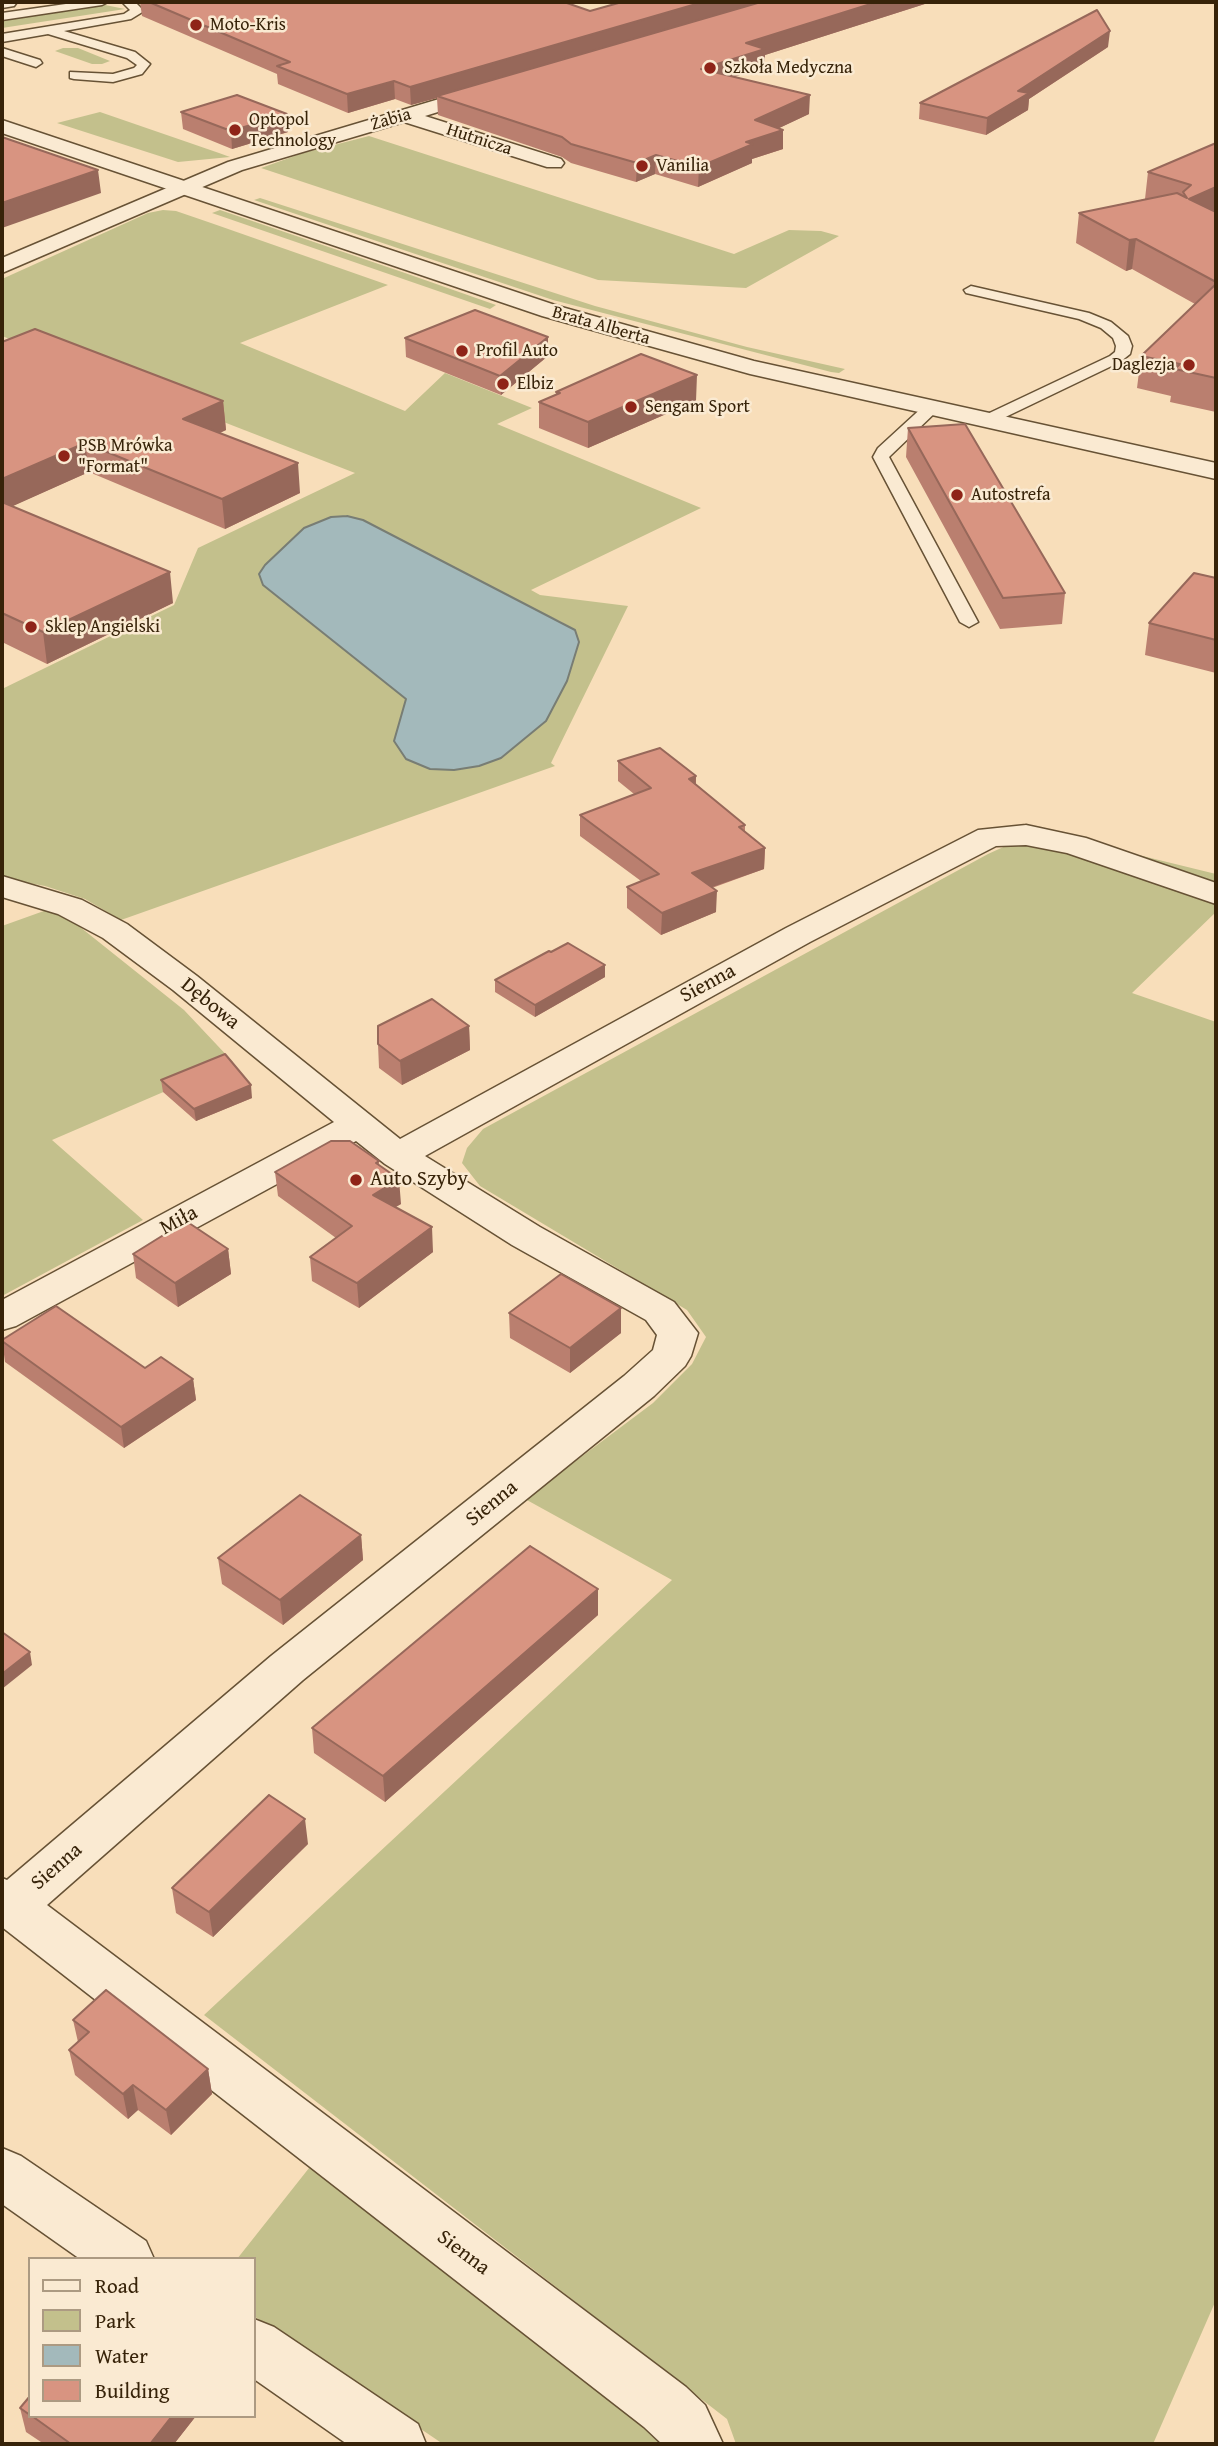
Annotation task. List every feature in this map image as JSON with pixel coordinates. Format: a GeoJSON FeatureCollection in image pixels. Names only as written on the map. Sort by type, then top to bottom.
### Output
{"type":"FeatureCollection","features":[{"type":"Feature","properties":{"kind":"street"},"geometry":{"type":"LineString","coordinates":[[2,3],[8,2]]}},
{"type":"Feature","properties":{"kind":"street","name":"Żabia"},"geometry":{"type":"LineString","coordinates":[[2,267],[235,166],[509,85]]}},
{"type":"Feature","properties":{"kind":"street","name":"Hutnicza"},"geometry":{"type":"LineString","coordinates":[[405,116],[554,163]]}},
{"type":"Feature","properties":{"kind":"street","name":"Brata Alberta"},"geometry":{"type":"LineString","coordinates":[[2,126],[550,311],[750,367],[1216,471]]}},
{"type":"Feature","properties":{"kind":"street","name":"Sienna"},"geometry":{"type":"LineString","coordinates":[[694,2444],[684,2425],[665,2407],[6,1902],[286,1668],[639,1386],[671,1356],[678,1333],[660,1311],[526,1237],[398,1156],[786,941],[989,836],[1033,835],[1075,845],[1216,894]]}},
{"type":"Feature","properties":{"kind":"street","name":"Dębowa"},"geometry":{"type":"LineString","coordinates":[[2,886],[70,907],[115,931],[185,983],[398,1156]]}},
{"type":"Feature","properties":{"kind":"street","name":"Miła"},"geometry":{"type":"LineString","coordinates":[[2,1317],[357,1125]]}},
{"type":"Feature","properties":{"kind":"street"},"geometry":{"type":"LineString","coordinates":[[2,2174],[123,2257]]}},
{"type":"Feature","properties":{"kind":"street"},"geometry":{"type":"LineString","coordinates":[[256,2347],[397,2444]]}},
{"type":"Feature","properties":{"kind":"lane"},"geometry":{"type":"LineString","coordinates":[[2,17],[102,2]]}},
{"type":"Feature","properties":{"kind":"lane"},"geometry":{"type":"LineString","coordinates":[[2,38],[135,14],[137,8],[128,2]]}},
{"type":"Feature","properties":{"kind":"lane"},"geometry":{"type":"LineString","coordinates":[[48,30],[131,55],[144,64],[138,71],[113,78],[74,75]]}},
{"type":"Feature","properties":{"kind":"lane"},"geometry":{"type":"LineString","coordinates":[[2,52],[36,63]]}},
{"type":"Feature","properties":{"kind":"lane"},"geometry":{"type":"LineString","coordinates":[[971,290],[1084,316],[1113,330],[1120,336],[1124,346],[1122,354],[1115,359],[987,419]]}},
{"type":"Feature","properties":{"kind":"lane"},"geometry":{"type":"LineString","coordinates":[[932,407],[884,451],[881,457],[969,622]]}},
{"type":"Feature","properties":{"kind":"green space"},"geometry":{"type":"Polygon","coordinates":[[[105,5],[125,9],[2,28],[2,20],[105,5]]]}},
{"type":"Feature","properties":{"kind":"green space"},"geometry":{"type":"Polygon","coordinates":[[[78,48],[110,61],[92,64],[55,51],[78,48]]]}},
{"type":"Feature","properties":{"kind":"green space"},"geometry":{"type":"Polygon","coordinates":[[[100,112],[230,157],[178,162],[57,123],[100,112]]]}},
{"type":"Feature","properties":{"kind":"green space"},"geometry":{"type":"Polygon","coordinates":[[[369,136],[734,254],[789,230],[821,231],[839,236],[746,288],[598,280],[261,168],[303,153],[369,136]]]}},
{"type":"Feature","properties":{"kind":"green space"},"geometry":{"type":"Polygon","coordinates":[[[260,198],[595,306],[747,347],[845,369],[839,373],[831,372],[553,300],[254,200],[260,198]]]}},
{"type":"Feature","properties":{"kind":"green space"},"geometry":{"type":"Polygon","coordinates":[[[220,210],[496,305],[490,309],[212,213],[220,210]]]}},
{"type":"Feature","properties":{"kind":"green space"},"geometry":{"type":"Polygon","coordinates":[[[176,211],[388,285],[240,343],[405,411],[445,373],[532,408],[497,424],[701,508],[531,590],[540,595],[628,606],[551,763],[555,766],[121,920],[85,899],[45,886],[2,878],[2,689],[174,605],[198,548],[355,473],[2,336],[2,279],[148,213],[176,211]],[[304,528],[265,565],[263,585],[407,699],[394,741],[454,770],[479,766],[501,758],[567,681],[579,641],[575,630],[511,599],[304,528]]]}},
{"type":"Feature","properties":{"kind":"green space"},"geometry":{"type":"Polygon","coordinates":[[[1010,844],[1039,845],[1216,905],[1216,912],[1132,993],[1216,1022],[1216,2300],[1153,2444],[736,2444],[727,2419],[204,2015],[672,1580],[525,1499],[653,1403],[692,1364],[706,1337],[687,1310],[480,1186],[462,1163],[467,1148],[483,1129],[1010,844]]]}},
{"type":"Feature","properties":{"kind":"green space"},"geometry":{"type":"Polygon","coordinates":[[[1114,849],[1216,874],[1216,884],[1114,849]]]}},
{"type":"Feature","properties":{"kind":"green space"},"geometry":{"type":"Polygon","coordinates":[[[55,907],[184,1010],[233,1062],[52,1140],[143,1220],[2,1296],[2,926],[55,907]]]}},
{"type":"Feature","properties":{"kind":"green space"},"geometry":{"type":"Polygon","coordinates":[[[313,2163],[659,2439],[661,2444],[443,2444],[256,2317],[256,2257],[239,2257],[313,2163]]]}},
{"type":"Feature","properties":{"kind":"water"},"geometry":{"type":"Polygon","coordinates":[[[347,516],[363,520],[575,630],[579,642],[567,681],[546,721],[501,758],[479,766],[454,770],[430,769],[406,759],[394,741],[406,699],[263,585],[259,574],[265,565],[304,528],[331,517],[347,516]]]}},
{"type":"Feature","properties":{"kind":"building"},"geometry":{"type":"Polygon","coordinates":[[[149,2],[564,2],[590,11],[622,2],[703,2],[410,87],[394,81],[347,94],[277,66],[290,62],[149,2]]]}},
{"type":"Feature","properties":{"kind":"building"},"geometry":{"type":"Polygon","coordinates":[[[761,2],[877,2],[746,43],[765,49],[701,69],[810,95],[755,120],[783,130],[746,142],[753,144],[699,167],[656,155],[637,163],[571,144],[562,137],[437,96],[761,2]]]}},
{"type":"Feature","properties":{"kind":"building"},"geometry":{"type":"Polygon","coordinates":[[[1097,10],[1110,31],[1018,91],[1029,93],[987,118],[920,103],[1097,10]]]}},
{"type":"Feature","properties":{"kind":"building"},"geometry":{"type":"Polygon","coordinates":[[[237,95],[287,114],[231,131],[181,112],[237,95]]]}},
{"type":"Feature","properties":{"kind":"building"},"geometry":{"type":"Polygon","coordinates":[[[2,137],[98,170],[2,203],[2,137]]]}},
{"type":"Feature","properties":{"kind":"building"},"geometry":{"type":"Polygon","coordinates":[[[1216,143],[1216,187],[1189,199],[1216,212],[1216,282],[1136,239],[1129,240],[1079,213],[1177,193],[1187,198],[1183,192],[1191,185],[1148,172],[1216,143]]]}},
{"type":"Feature","properties":{"kind":"building"},"geometry":{"type":"Polygon","coordinates":[[[1216,284],[1216,378],[1175,369],[1180,364],[1141,356],[1216,284]]]}},
{"type":"Feature","properties":{"kind":"building"},"geometry":{"type":"Polygon","coordinates":[[[475,310],[548,337],[500,376],[405,338],[475,310]]]}},
{"type":"Feature","properties":{"kind":"building"},"geometry":{"type":"Polygon","coordinates":[[[35,329],[223,401],[183,419],[298,463],[222,499],[85,443],[2,479],[2,342],[35,329]]]}},
{"type":"Feature","properties":{"kind":"building"},"geometry":{"type":"Polygon","coordinates":[[[641,354],[697,375],[588,422],[539,402],[560,393],[556,392],[641,354]]]}},
{"type":"Feature","properties":{"kind":"building"},"geometry":{"type":"Polygon","coordinates":[[[965,424],[1065,593],[1003,598],[908,428],[965,424]]]}},
{"type":"Feature","properties":{"kind":"building"},"geometry":{"type":"Polygon","coordinates":[[[2,502],[170,572],[43,632],[2,613],[2,502]]]}},
{"type":"Feature","properties":{"kind":"building"},"geometry":{"type":"Polygon","coordinates":[[[1194,573],[1216,578],[1216,640],[1149,623],[1194,573]]]}},
{"type":"Feature","properties":{"kind":"building"},"geometry":{"type":"Polygon","coordinates":[[[660,748],[696,776],[689,779],[745,825],[739,827],[765,848],[692,873],[717,891],[662,913],[627,887],[659,874],[580,815],[651,788],[618,761],[660,748]]]}},
{"type":"Feature","properties":{"kind":"building"},"geometry":{"type":"Polygon","coordinates":[[[568,943],[605,965],[535,1005],[495,980],[549,951],[568,943]]]}},
{"type":"Feature","properties":{"kind":"building"},"geometry":{"type":"Polygon","coordinates":[[[432,999],[469,1026],[400,1061],[378,1044],[378,1026],[432,999]]]}},
{"type":"Feature","properties":{"kind":"building"},"geometry":{"type":"Polygon","coordinates":[[[225,1054],[251,1085],[194,1109],[161,1080],[225,1054]]]}},
{"type":"Feature","properties":{"kind":"building"},"geometry":{"type":"Polygon","coordinates":[[[331,1141],[350,1141],[379,1161],[376,1163],[399,1179],[373,1195],[432,1227],[357,1283],[310,1257],[352,1226],[275,1172],[331,1141]]]}},
{"type":"Feature","properties":{"kind":"building"},"geometry":{"type":"Polygon","coordinates":[[[186,1221],[228,1249],[175,1283],[133,1254],[186,1221]]]}},
{"type":"Feature","properties":{"kind":"building"},"geometry":{"type":"Polygon","coordinates":[[[561,1274],[621,1308],[570,1348],[509,1313],[561,1274]]]}},
{"type":"Feature","properties":{"kind":"building"},"geometry":{"type":"Polygon","coordinates":[[[56,1306],[145,1368],[161,1357],[193,1379],[121,1427],[2,1341],[56,1306]]]}},
{"type":"Feature","properties":{"kind":"building"},"geometry":{"type":"Polygon","coordinates":[[[300,1495],[361,1535],[280,1600],[218,1558],[300,1495]]]}},
{"type":"Feature","properties":{"kind":"building"},"geometry":{"type":"Polygon","coordinates":[[[530,1546],[598,1589],[383,1776],[312,1728],[530,1546]]]}},
{"type":"Feature","properties":{"kind":"building"},"geometry":{"type":"Polygon","coordinates":[[[2,1632],[30,1652],[2,1674],[2,1632]]]}},
{"type":"Feature","properties":{"kind":"building"},"geometry":{"type":"Polygon","coordinates":[[[269,1795],[305,1819],[209,1912],[172,1888],[269,1795]]]}},
{"type":"Feature","properties":{"kind":"building"},"geometry":{"type":"Polygon","coordinates":[[[106,1990],[208,2069],[166,2110],[133,2085],[123,2094],[69,2050],[89,2032],[73,2020],[106,1990]]]}},
{"type":"Feature","properties":{"kind":"building"},"geometry":{"type":"Polygon","coordinates":[[[28,2398],[28,2414],[20,2408],[28,2398]]]}},
{"type":"Feature","properties":{"kind":"building"},"geometry":{"type":"Polygon","coordinates":[[[35,2418],[170,2418],[150,2444],[71,2444],[35,2418]]]}},
{"type":"Feature","properties":{"kind":"place","name":"Moto-Kris"},"geometry":{"type":"Point","coordinates":[196,25]}},
{"type":"Feature","properties":{"kind":"place","name":"Szkoła Medyczna"},"geometry":{"type":"Point","coordinates":[710,68]}},
{"type":"Feature","properties":{"kind":"place","name":"Optopol Technology"},"geometry":{"type":"Point","coordinates":[235,130]}},
{"type":"Feature","properties":{"kind":"place","name":"Vanilia"},"geometry":{"type":"Point","coordinates":[642,166]}},
{"type":"Feature","properties":{"kind":"place","name":"Profil Auto"},"geometry":{"type":"Point","coordinates":[462,351]}},
{"type":"Feature","properties":{"kind":"place","name":"Daglezja"},"geometry":{"type":"Point","coordinates":[1189,365]}},
{"type":"Feature","properties":{"kind":"place","name":"Elbiz"},"geometry":{"type":"Point","coordinates":[503,384]}},
{"type":"Feature","properties":{"kind":"place","name":"Sengam Sport"},"geometry":{"type":"Point","coordinates":[631,407]}},
{"type":"Feature","properties":{"kind":"place","name":"PSB Mrówka \"Format\""},"geometry":{"type":"Point","coordinates":[64,456]}},
{"type":"Feature","properties":{"kind":"place","name":"Autostrefa"},"geometry":{"type":"Point","coordinates":[957,495]}},
{"type":"Feature","properties":{"kind":"place","name":"Sklep Angielski"},"geometry":{"type":"Point","coordinates":[31,627]}},
{"type":"Feature","properties":{"kind":"place","name":"Auto Szyby"},"geometry":{"type":"Point","coordinates":[356,1180]}}]}
